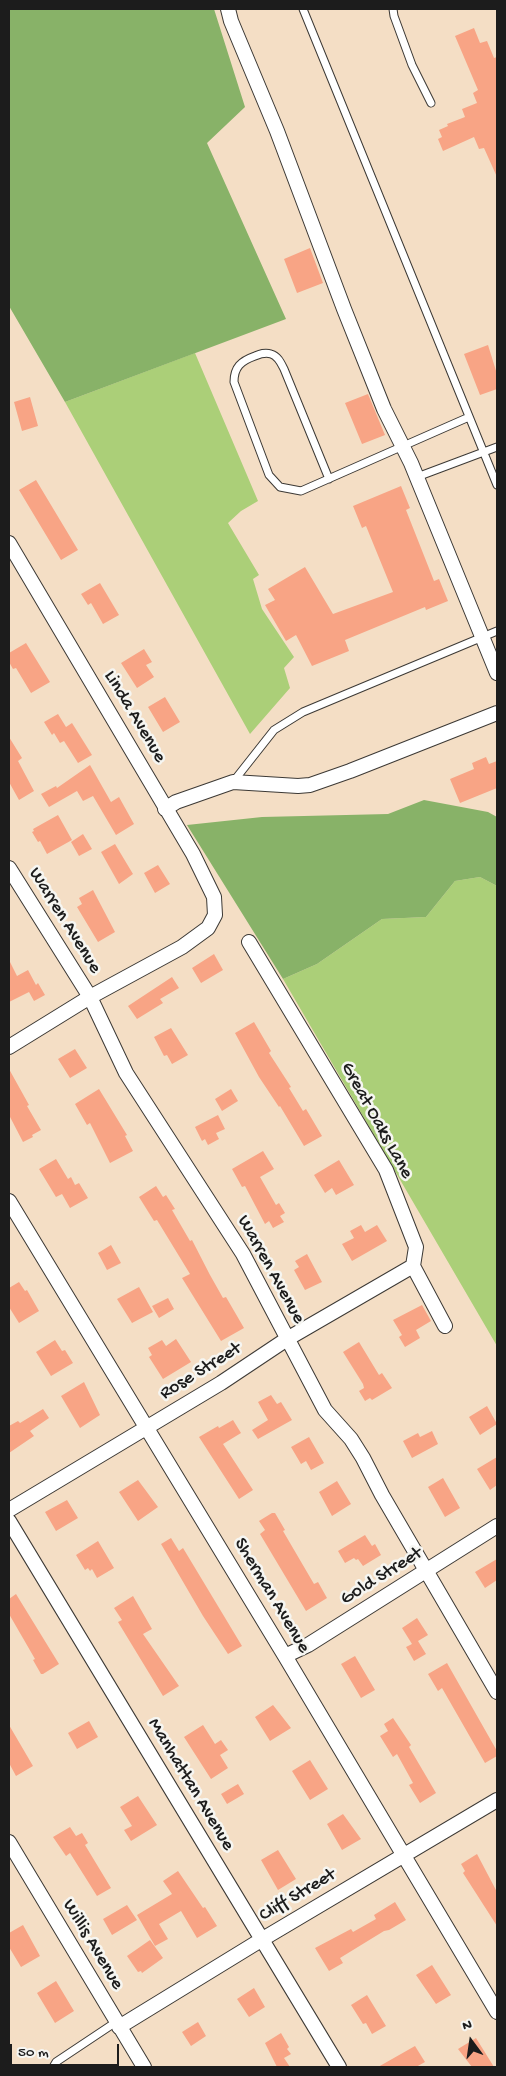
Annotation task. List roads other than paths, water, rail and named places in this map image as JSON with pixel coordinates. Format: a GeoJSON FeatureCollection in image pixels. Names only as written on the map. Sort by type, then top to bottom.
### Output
{"type":"FeatureCollection","features":[{"type":"Feature","properties":{"kind":"street"},"geometry":{"type":"LineString","coordinates":[[228,9],[231,21],[278,131],[384,408],[417,477],[497,673]]}},
{"type":"Feature","properties":{"kind":"street","name":"Linda Avenue"},"geometry":{"type":"LineString","coordinates":[[9,543],[207,880],[214,897],[215,915],[208,928],[182,947],[90,998]]}},
{"type":"Feature","properties":{"kind":"street"},"geometry":{"type":"LineString","coordinates":[[165,808],[233,782],[310,785],[497,713]]}},
{"type":"Feature","properties":{"kind":"street","name":"Warren Avenue"},"geometry":{"type":"LineString","coordinates":[[9,868],[90,998],[126,1073],[242,1254],[325,1410],[355,1445],[426,1572],[497,1692]]}},
{"type":"Feature","properties":{"kind":"street","name":"Great Oaks Lane"},"geometry":{"type":"LineString","coordinates":[[249,942],[386,1170],[416,1247],[413,1266]]}},
{"type":"Feature","properties":{"kind":"street"},"geometry":{"type":"LineString","coordinates":[[9,1047],[90,998]]}},
{"type":"Feature","properties":{"kind":"street","name":"Sherman Avenue"},"geometry":{"type":"LineString","coordinates":[[9,1201],[285,1656],[497,2012]]}},
{"type":"Feature","properties":{"kind":"street"},"geometry":{"type":"LineString","coordinates":[[413,1266],[446,1326]]}},
{"type":"Feature","properties":{"kind":"street","name":"Rose Street"},"geometry":{"type":"LineString","coordinates":[[9,1510],[222,1383],[288,1339],[413,1266]]}},
{"type":"Feature","properties":{"kind":"street","name":"Manhattan Avenue"},"geometry":{"type":"LineString","coordinates":[[9,1521],[339,2067]]}},
{"type":"Feature","properties":{"kind":"street","name":"Gold Street"},"geometry":{"type":"LineString","coordinates":[[285,1656],[308,1645],[497,1526]]}},
{"type":"Feature","properties":{"kind":"street","name":"Cliff Street"},"geometry":{"type":"LineString","coordinates":[[118,2024],[497,1800]]}},
{"type":"Feature","properties":{"kind":"street","name":"Willis Avenue"},"geometry":{"type":"LineString","coordinates":[[9,1842],[144,2067]]}},
{"type":"Feature","properties":{"kind":"lane"},"geometry":{"type":"LineString","coordinates":[[303,9],[497,485]]}},
{"type":"Feature","properties":{"kind":"lane"},"geometry":{"type":"LineString","coordinates":[[393,9],[412,65],[431,103]]}},
{"type":"Feature","properties":{"kind":"lane"},"geometry":{"type":"LineString","coordinates":[[330,479],[284,369],[277,358],[270,354],[262,353],[243,360],[236,368],[234,382],[269,475],[280,487],[301,491],[330,479],[404,447],[469,417]]}},
{"type":"Feature","properties":{"kind":"lane"},"geometry":{"type":"LineString","coordinates":[[417,477],[497,447]]}},
{"type":"Feature","properties":{"kind":"lane"},"geometry":{"type":"LineString","coordinates":[[233,782],[274,730],[303,712],[497,631]]}},
{"type":"Feature","properties":{"kind":"lane","name":"Cliff Street"},"geometry":{"type":"LineString","coordinates":[[55,2065],[118,2024]]}}]}
